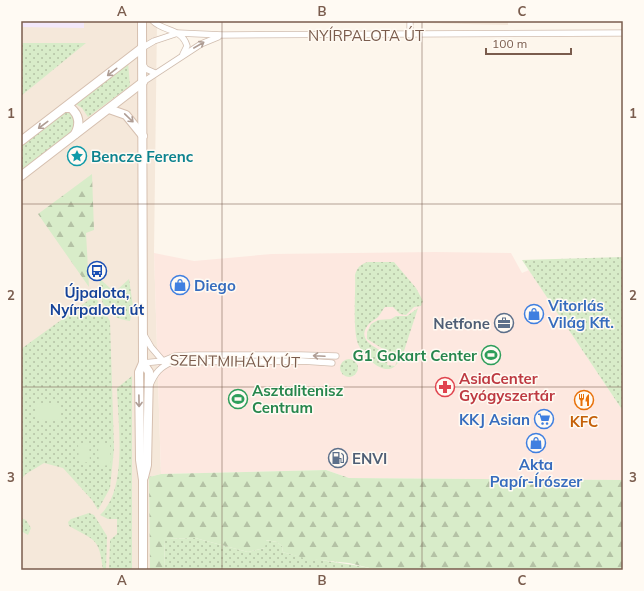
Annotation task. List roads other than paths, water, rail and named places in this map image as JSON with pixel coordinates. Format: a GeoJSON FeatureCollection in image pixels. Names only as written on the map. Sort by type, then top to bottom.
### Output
{"type":"FeatureCollection","features":[{"type":"Feature","properties":{"kind":"main road","name":"SZENTMIHÁLYI ÚT"},"geometry":{"type":"LineString","coordinates":[[142,21],[143,363],[139,372],[140,460],[143,480],[142,570]]}},
{"type":"Feature","properties":{"kind":"main road","name":"NYÍRPALOTA ÚT"},"geometry":{"type":"LineString","coordinates":[[21,141],[142,48]]}},
{"type":"Feature","properties":{"kind":"main road","name":"NYÍRPALOTA ÚT"},"geometry":{"type":"LineString","coordinates":[[21,176],[143,82]]}},
{"type":"Feature","properties":{"kind":"main road"},"geometry":{"type":"LineString","coordinates":[[65,108],[71,108],[74,111],[79,123],[73,137]]}},
{"type":"Feature","properties":{"kind":"main road"},"geometry":{"type":"LineString","coordinates":[[109,109],[116,110],[126,115],[143,136]]}},
{"type":"Feature","properties":{"kind":"main road","name":"SZENTMIHÁLYI ÚT"},"geometry":{"type":"LineString","coordinates":[[143,363],[149,372],[147,465],[143,480]]}},
{"type":"Feature","properties":{"kind":"street"},"geometry":{"type":"LineString","coordinates":[[153,21],[163,28],[178,33],[186,46],[183,54]]}},
{"type":"Feature","properties":{"kind":"street"},"geometry":{"type":"LineString","coordinates":[[410,21],[410,35]]}},
{"type":"Feature","properties":{"kind":"street","name":"NYÍRPALOTA ÚT"},"geometry":{"type":"LineString","coordinates":[[142,48],[154,41],[178,33],[223,35],[623,33]]}},
{"type":"Feature","properties":{"kind":"street","name":"NYÍRPALOTA ÚT"},"geometry":{"type":"LineString","coordinates":[[143,82],[183,54],[210,39],[223,35]]}},
{"type":"Feature","properties":{"kind":"street"},"geometry":{"type":"LineString","coordinates":[[143,65],[146,70],[155,73]]}},
{"type":"Feature","properties":{"kind":"street"},"geometry":{"type":"LineString","coordinates":[[143,333],[151,347],[163,361]]}},
{"type":"Feature","properties":{"kind":"street","name":"SZENTMIHÁLYI ÚT"},"geometry":{"type":"LineString","coordinates":[[163,361],[175,356],[194,355],[336,356]]}},
{"type":"Feature","properties":{"kind":"street"},"geometry":{"type":"LineString","coordinates":[[143,363],[163,361]]}},
{"type":"Feature","properties":{"kind":"street","name":"SZENTMIHÁLYI ÚT"},"geometry":{"type":"LineString","coordinates":[[163,361],[302,361],[332,363]]}},
{"type":"Feature","properties":{"kind":"street"},"geometry":{"type":"LineString","coordinates":[[149,390],[158,371],[163,366],[173,362]]}},
{"type":"Feature","properties":{"kind":"place","name":"Bencze Ferenc"},"geometry":{"type":"Point","coordinates":[77,156]}},
{"type":"Feature","properties":{"kind":"place","name":"Újpalota, Nyírpalota út"},"geometry":{"type":"Point","coordinates":[97,271]}},
{"type":"Feature","properties":{"kind":"place","name":"Diego"},"geometry":{"type":"Point","coordinates":[180,285]}},
{"type":"Feature","properties":{"kind":"place","name":"Vitorlás Világ Kft."},"geometry":{"type":"Point","coordinates":[534,314]}},
{"type":"Feature","properties":{"kind":"place","name":"Netfone"},"geometry":{"type":"Point","coordinates":[504,323]}},
{"type":"Feature","properties":{"kind":"place","name":"G1 Gokart Center"},"geometry":{"type":"Point","coordinates":[491,355]}},
{"type":"Feature","properties":{"kind":"place","name":"AsiaCenter Gyógyszertár"},"geometry":{"type":"Point","coordinates":[445,387]}},
{"type":"Feature","properties":{"kind":"place","name":"Asztalitenisz Centrum"},"geometry":{"type":"Point","coordinates":[238,399]}},
{"type":"Feature","properties":{"kind":"place","name":"KFC"},"geometry":{"type":"Point","coordinates":[584,400]}},
{"type":"Feature","properties":{"kind":"place","name":"KKJ Asian"},"geometry":{"type":"Point","coordinates":[544,419]}},
{"type":"Feature","properties":{"kind":"place","name":"Akta Papír-Írószer"},"geometry":{"type":"Point","coordinates":[536,443]}},
{"type":"Feature","properties":{"kind":"place","name":"ENVI"},"geometry":{"type":"Point","coordinates":[338,458]}}]}
